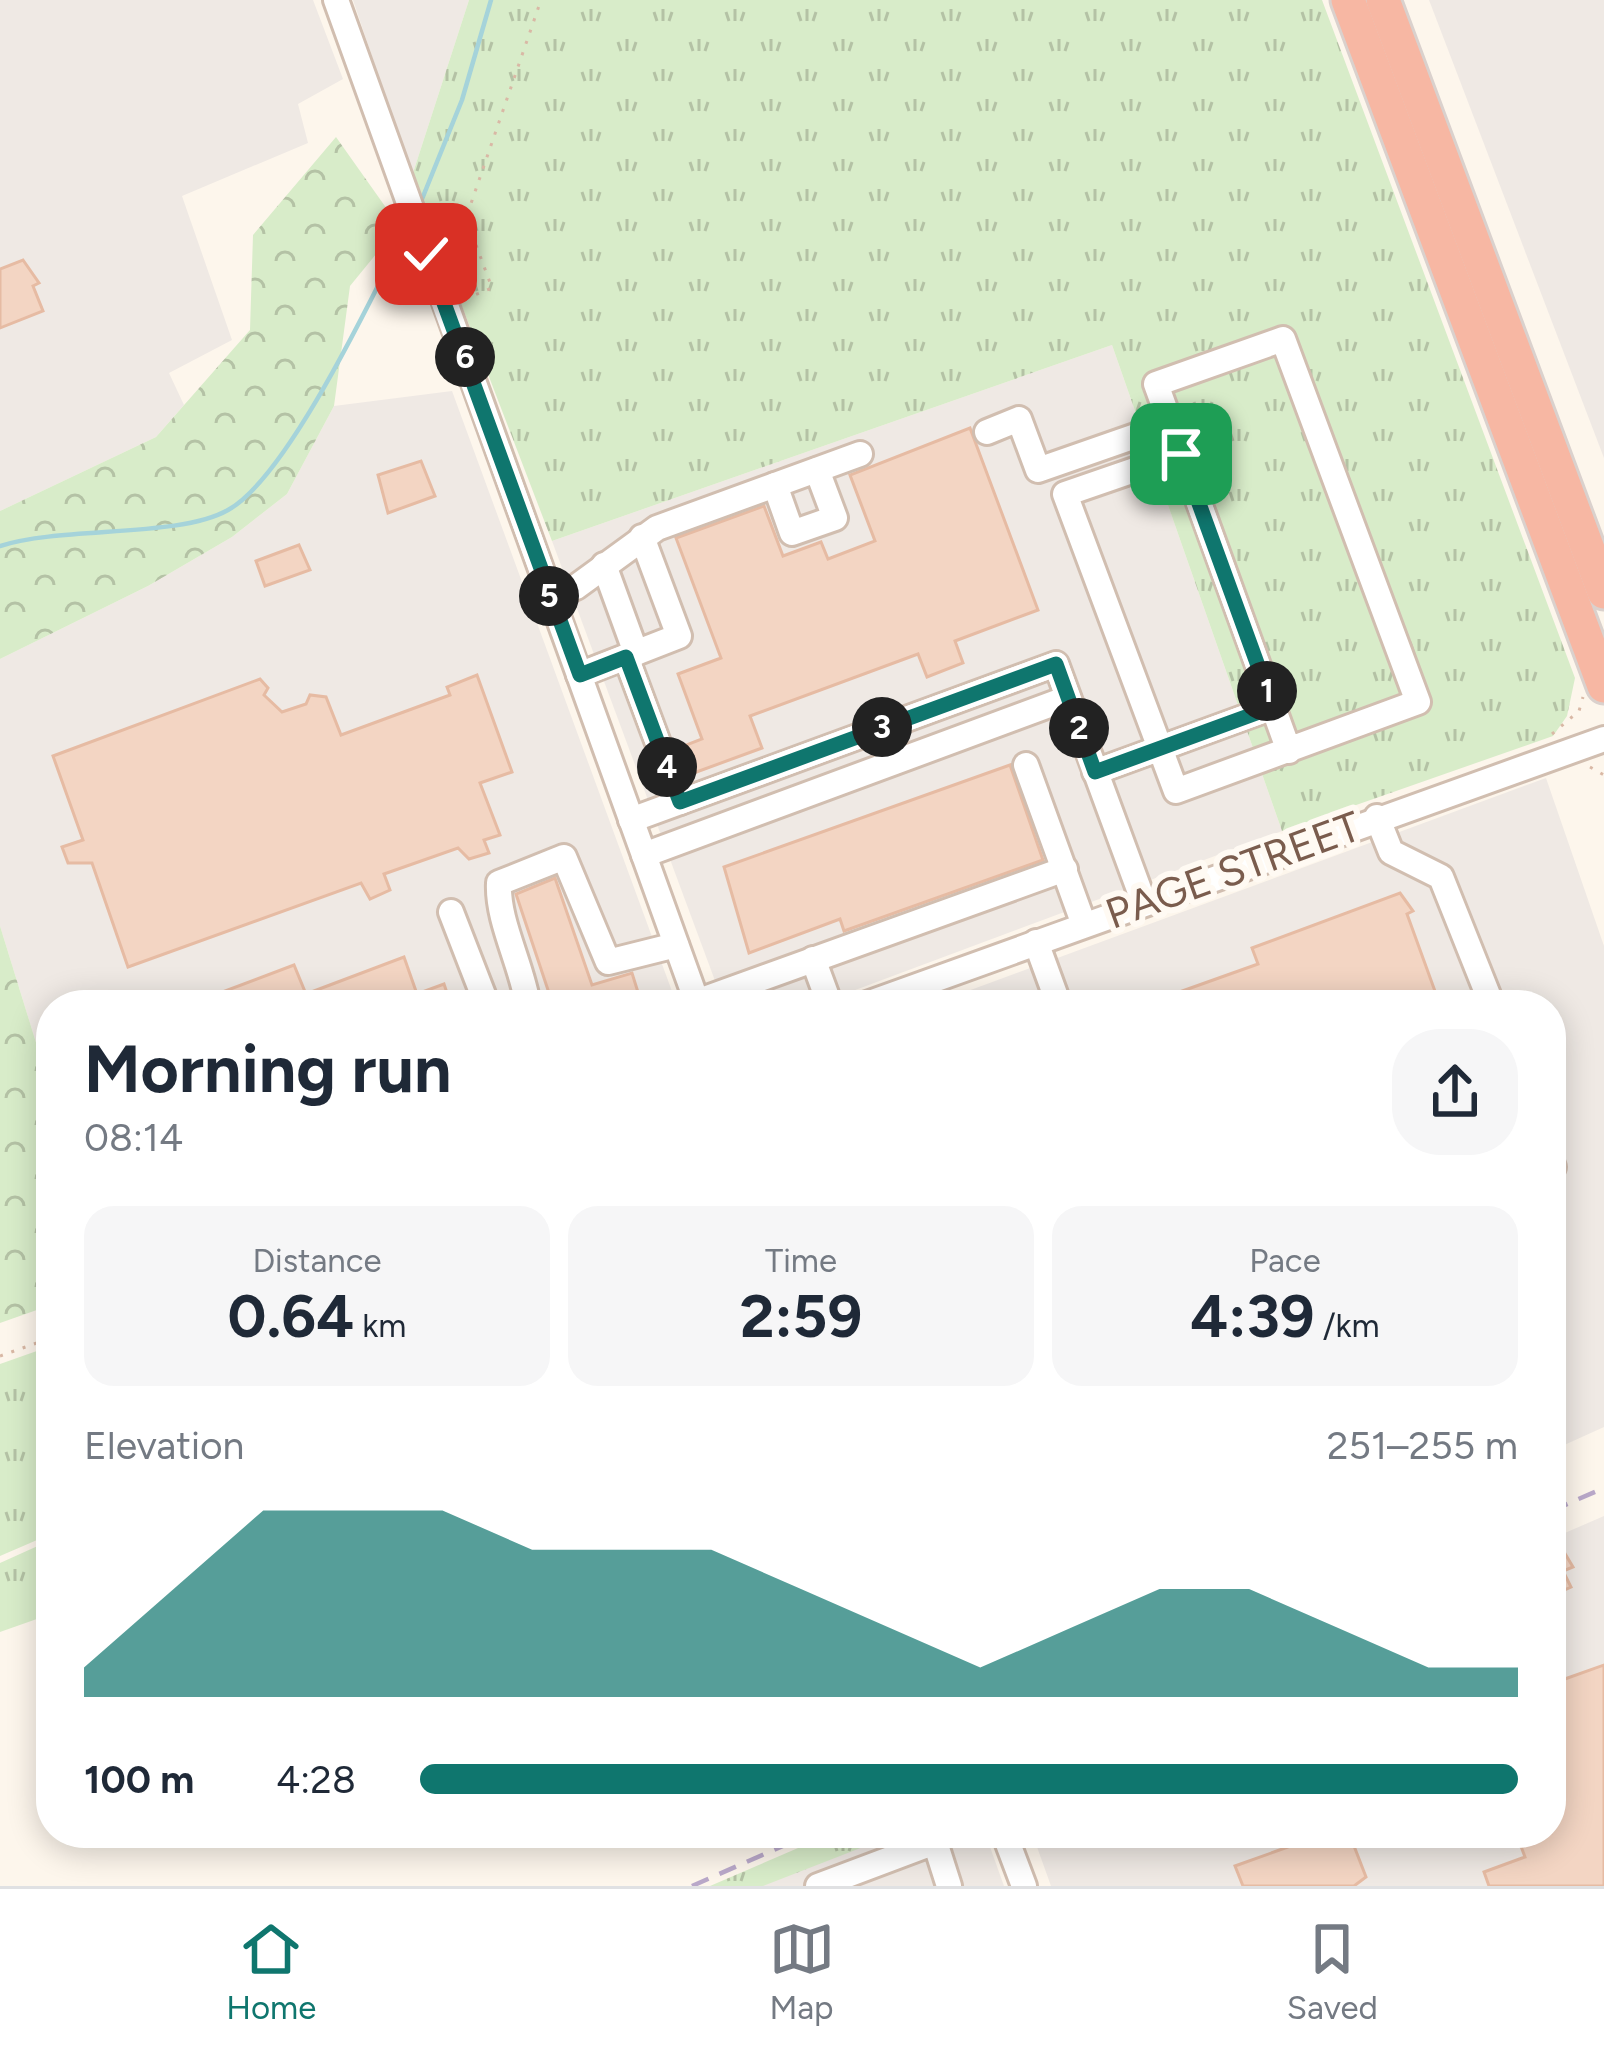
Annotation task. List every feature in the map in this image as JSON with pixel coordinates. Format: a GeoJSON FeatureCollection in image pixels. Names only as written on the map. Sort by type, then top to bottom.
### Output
{"type":"FeatureCollection","features":[{"type":"Feature","properties":{"kind":"highway"},"geometry":{"type":"LineString","coordinates":[[1348,0],[1604,686]]}},
{"type":"Feature","properties":{"kind":"highway"},"geometry":{"type":"LineString","coordinates":[[1383,0],[1604,592]]}},
{"type":"Feature","properties":{"kind":"street"},"geometry":{"type":"LineString","coordinates":[[337,0],[692,990]]}},
{"type":"Feature","properties":{"kind":"street"},"geometry":{"type":"LineString","coordinates":[[1181,454],[1065,494],[1176,791],[1288,751],[1418,702],[1283,339],[1156,384],[1288,751]]}},
{"type":"Feature","properties":{"kind":"street"},"geometry":{"type":"LineString","coordinates":[[987,432],[1018,419],[1038,470],[1170,424]]}},
{"type":"Feature","properties":{"kind":"street"},"geometry":{"type":"LineString","coordinates":[[549,597],[576,587],[642,537],[860,454]]}},
{"type":"Feature","properties":{"kind":"street"},"geometry":{"type":"LineString","coordinates":[[775,485],[792,533],[835,518],[817,470]]}},
{"type":"Feature","properties":{"kind":"street"},"geometry":{"type":"LineString","coordinates":[[580,675],[679,636],[642,537]]}},
{"type":"Feature","properties":{"kind":"street"},"geometry":{"type":"LineString","coordinates":[[604,566],[680,802]]}},
{"type":"Feature","properties":{"kind":"street"},"geometry":{"type":"LineString","coordinates":[[632,820],[1056,664],[1144,903]]}},
{"type":"Feature","properties":{"kind":"street"},"geometry":{"type":"LineString","coordinates":[[644,855],[1068,698]]}},
{"type":"Feature","properties":{"kind":"street"},"geometry":{"type":"LineString","coordinates":[[1095,772],[1273,707]]}},
{"type":"Feature","properties":{"kind":"street","name":"PAGE STREET"},"geometry":{"type":"LineString","coordinates":[[906,990],[1376,817],[1604,739]]}},
{"type":"Feature","properties":{"kind":"street"},"geometry":{"type":"LineString","coordinates":[[1026,765],[1084,925]]}},
{"type":"Feature","properties":{"kind":"street"},"geometry":{"type":"LineString","coordinates":[[1376,817],[1390,852],[1441,877],[1486,990]]}},
{"type":"Feature","properties":{"kind":"street"},"geometry":{"type":"LineString","coordinates":[[526,990],[522,963],[498,902],[499,883],[564,857],[608,962],[676,945]]}},
{"type":"Feature","properties":{"kind":"street"},"geometry":{"type":"LineString","coordinates":[[733,990],[1064,869]]}},
{"type":"Feature","properties":{"kind":"street"},"geometry":{"type":"LineString","coordinates":[[452,912],[481,990]]}},
{"type":"Feature","properties":{"kind":"street"},"geometry":{"type":"LineString","coordinates":[[1036,942],[1054,990]]}},
{"type":"Feature","properties":{"kind":"street"},"geometry":{"type":"LineString","coordinates":[[813,959],[824,990]]}},
{"type":"Feature","properties":{"kind":"street"},"geometry":{"type":"LineString","coordinates":[[818,1886],[918,1848]]}},
{"type":"Feature","properties":{"kind":"street"},"geometry":{"type":"LineString","coordinates":[[936,1848],[950,1886]]}},
{"type":"Feature","properties":{"kind":"street"},"geometry":{"type":"LineString","coordinates":[[1010,1848],[1024,1886]]}},
{"type":"Feature","properties":{"kind":"path"},"geometry":{"type":"LineString","coordinates":[[446,305],[492,287],[466,218],[541,0]]}},
{"type":"Feature","properties":{"kind":"path"},"geometry":{"type":"LineString","coordinates":[[1579,765],[1604,775]]}},
{"type":"Feature","properties":{"kind":"path"},"geometry":{"type":"LineString","coordinates":[[0,1356],[36,1343]]}},
{"type":"Feature","properties":{"kind":"shaded area"},"geometry":{"type":"Polygon","coordinates":[[[0,0],[313,0],[343,79],[298,104],[308,143],[182,196],[232,340],[169,373],[184,405],[156,437],[0,511],[0,0]]]}},
{"type":"Feature","properties":{"kind":"shaded area"},"geometry":{"type":"Polygon","coordinates":[[[353,0],[469,0],[412,176],[353,0]]]}},
{"type":"Feature","properties":{"kind":"shaded area"},"geometry":{"type":"Polygon","coordinates":[[[1429,0],[1604,0],[1604,458],[1429,0]]]}},
{"type":"Feature","properties":{"kind":"shaded area"},"geometry":{"type":"Polygon","coordinates":[[[1112,345],[1282,831],[855,990],[718,990],[552,541],[1112,345]]]}},
{"type":"Feature","properties":{"kind":"shaded area"},"geometry":{"type":"Polygon","coordinates":[[[452,391],[672,990],[36,990],[36,1042],[0,926],[0,659],[148,586],[232,537],[287,494],[334,406],[452,391]]]}},
{"type":"Feature","properties":{"kind":"shaded area"},"geometry":{"type":"Polygon","coordinates":[[[1546,778],[1604,946],[1604,1427],[1566,1444],[1566,990],[971,990],[1546,778]]]}},
{"type":"Feature","properties":{"kind":"shaded area"},"geometry":{"type":"Polygon","coordinates":[[[1604,1516],[1604,1886],[1051,1886],[1037,1848],[1566,1848],[1566,1532],[1604,1516]]]}},
{"type":"Feature","properties":{"kind":"shaded area"},"geometry":{"type":"Polygon","coordinates":[[[812,1848],[990,1848],[1004,1886],[731,1886],[812,1848]]]}},
{"type":"Feature","properties":{"kind":"green space"},"geometry":{"type":"Polygon","coordinates":[[[469,0],[1322,0],[1575,678],[1567,716],[1553,736],[1282,831],[1112,345],[552,541],[412,176],[469,0]]]}},
{"type":"Feature","properties":{"kind":"green space"},"geometry":{"type":"Polygon","coordinates":[[[336,137],[399,226],[350,286],[334,406],[287,494],[232,537],[148,586],[0,659],[0,511],[156,437],[250,330],[253,235],[336,137]]]}},
{"type":"Feature","properties":{"kind":"green space"},"geometry":{"type":"Polygon","coordinates":[[[0,926],[36,1042],[36,1310],[0,1323],[0,926]]]}},
{"type":"Feature","properties":{"kind":"green space"},"geometry":{"type":"Polygon","coordinates":[[[36,1351],[36,1540],[0,1556],[0,1364],[36,1351]]]}},
{"type":"Feature","properties":{"kind":"green space"},"geometry":{"type":"Polygon","coordinates":[[[36,1547],[36,1619],[0,1632],[0,1563],[36,1547]]]}},
{"type":"Feature","properties":{"kind":"green space"},"geometry":{"type":"Polygon","coordinates":[[[798,1848],[861,1848],[763,1886],[710,1886],[798,1848]]]}},
{"type":"Feature","properties":{"kind":"building"},"geometry":{"type":"Polygon","coordinates":[[[23,260],[39,283],[33,286],[43,311],[0,328],[0,269],[23,260]]]}},
{"type":"Feature","properties":{"kind":"building"},"geometry":{"type":"Polygon","coordinates":[[[970,428],[1038,610],[955,641],[963,663],[927,677],[918,654],[750,716],[762,748],[691,774],[681,747],[702,739],[678,674],[721,658],[676,538],[764,506],[783,556],[821,542],[828,559],[875,541],[850,475],[970,428]]]}},
{"type":"Feature","properties":{"kind":"building"},"geometry":{"type":"Polygon","coordinates":[[[421,461],[435,496],[388,513],[378,475],[421,461]]]}},
{"type":"Feature","properties":{"kind":"building"},"geometry":{"type":"Polygon","coordinates":[[[299,545],[310,570],[265,586],[256,561],[299,545]]]}},
{"type":"Feature","properties":{"kind":"building"},"geometry":{"type":"Polygon","coordinates":[[[477,675],[512,772],[480,783],[500,835],[484,840],[489,853],[469,859],[458,848],[384,874],[390,890],[370,899],[361,883],[128,967],[92,863],[68,863],[62,847],[83,840],[53,756],[260,679],[268,688],[264,695],[282,712],[306,704],[310,695],[326,697],[341,735],[450,695],[447,687],[477,675]]]}},
{"type":"Feature","properties":{"kind":"building"},"geometry":{"type":"Polygon","coordinates":[[[1010,765],[1043,860],[844,931],[840,919],[749,953],[724,867],[1010,765]]]}},
{"type":"Feature","properties":{"kind":"building"},"geometry":{"type":"Polygon","coordinates":[[[555,878],[592,985],[632,973],[637,990],[548,990],[516,894],[555,878]]]}},
{"type":"Feature","properties":{"kind":"building"},"geometry":{"type":"Polygon","coordinates":[[[1400,893],[1413,911],[1407,914],[1435,990],[1185,990],[1258,964],[1252,948],[1400,893]]]}},
{"type":"Feature","properties":{"kind":"building"},"geometry":{"type":"Polygon","coordinates":[[[404,957],[416,990],[317,990],[404,957]]]}},
{"type":"Feature","properties":{"kind":"building"},"geometry":{"type":"Polygon","coordinates":[[[294,965],[304,990],[228,990],[294,965]]]}},
{"type":"Feature","properties":{"kind":"building"},"geometry":{"type":"Polygon","coordinates":[[[1604,1665],[1604,1886],[1489,1886],[1484,1872],[1525,1857],[1522,1848],[1566,1848],[1566,1679],[1604,1665]]]}},
{"type":"Feature","properties":{"kind":"building"},"geometry":{"type":"Polygon","coordinates":[[[1285,1848],[1355,1848],[1366,1877],[1354,1886],[1243,1886],[1235,1866],[1285,1848]]]}},
{"type":"Feature","properties":{"kind":"waterway"},"geometry":{"type":"LineString","coordinates":[[420,204],[462,100],[491,0]]}},
{"type":"Feature","properties":{"kind":"waterway"},"geometry":{"type":"LineString","coordinates":[[0,546],[181,525],[228,510],[252,491],[302,424],[406,230]]}},
{"type":"Feature","properties":{"kind":"railway"},"geometry":{"type":"LineString","coordinates":[[1566,1504],[1604,1488]]}},
{"type":"Feature","properties":{"kind":"railway"},"geometry":{"type":"LineString","coordinates":[[692,1886],[778,1848]]}},
{"type":"Feature","properties":{"kind":"route"},"geometry":{"type":"LineString","coordinates":[[426,254],[580,675],[626,657],[680,802],[1056,664],[1095,772],[1273,707],[1181,454]]}}]}
